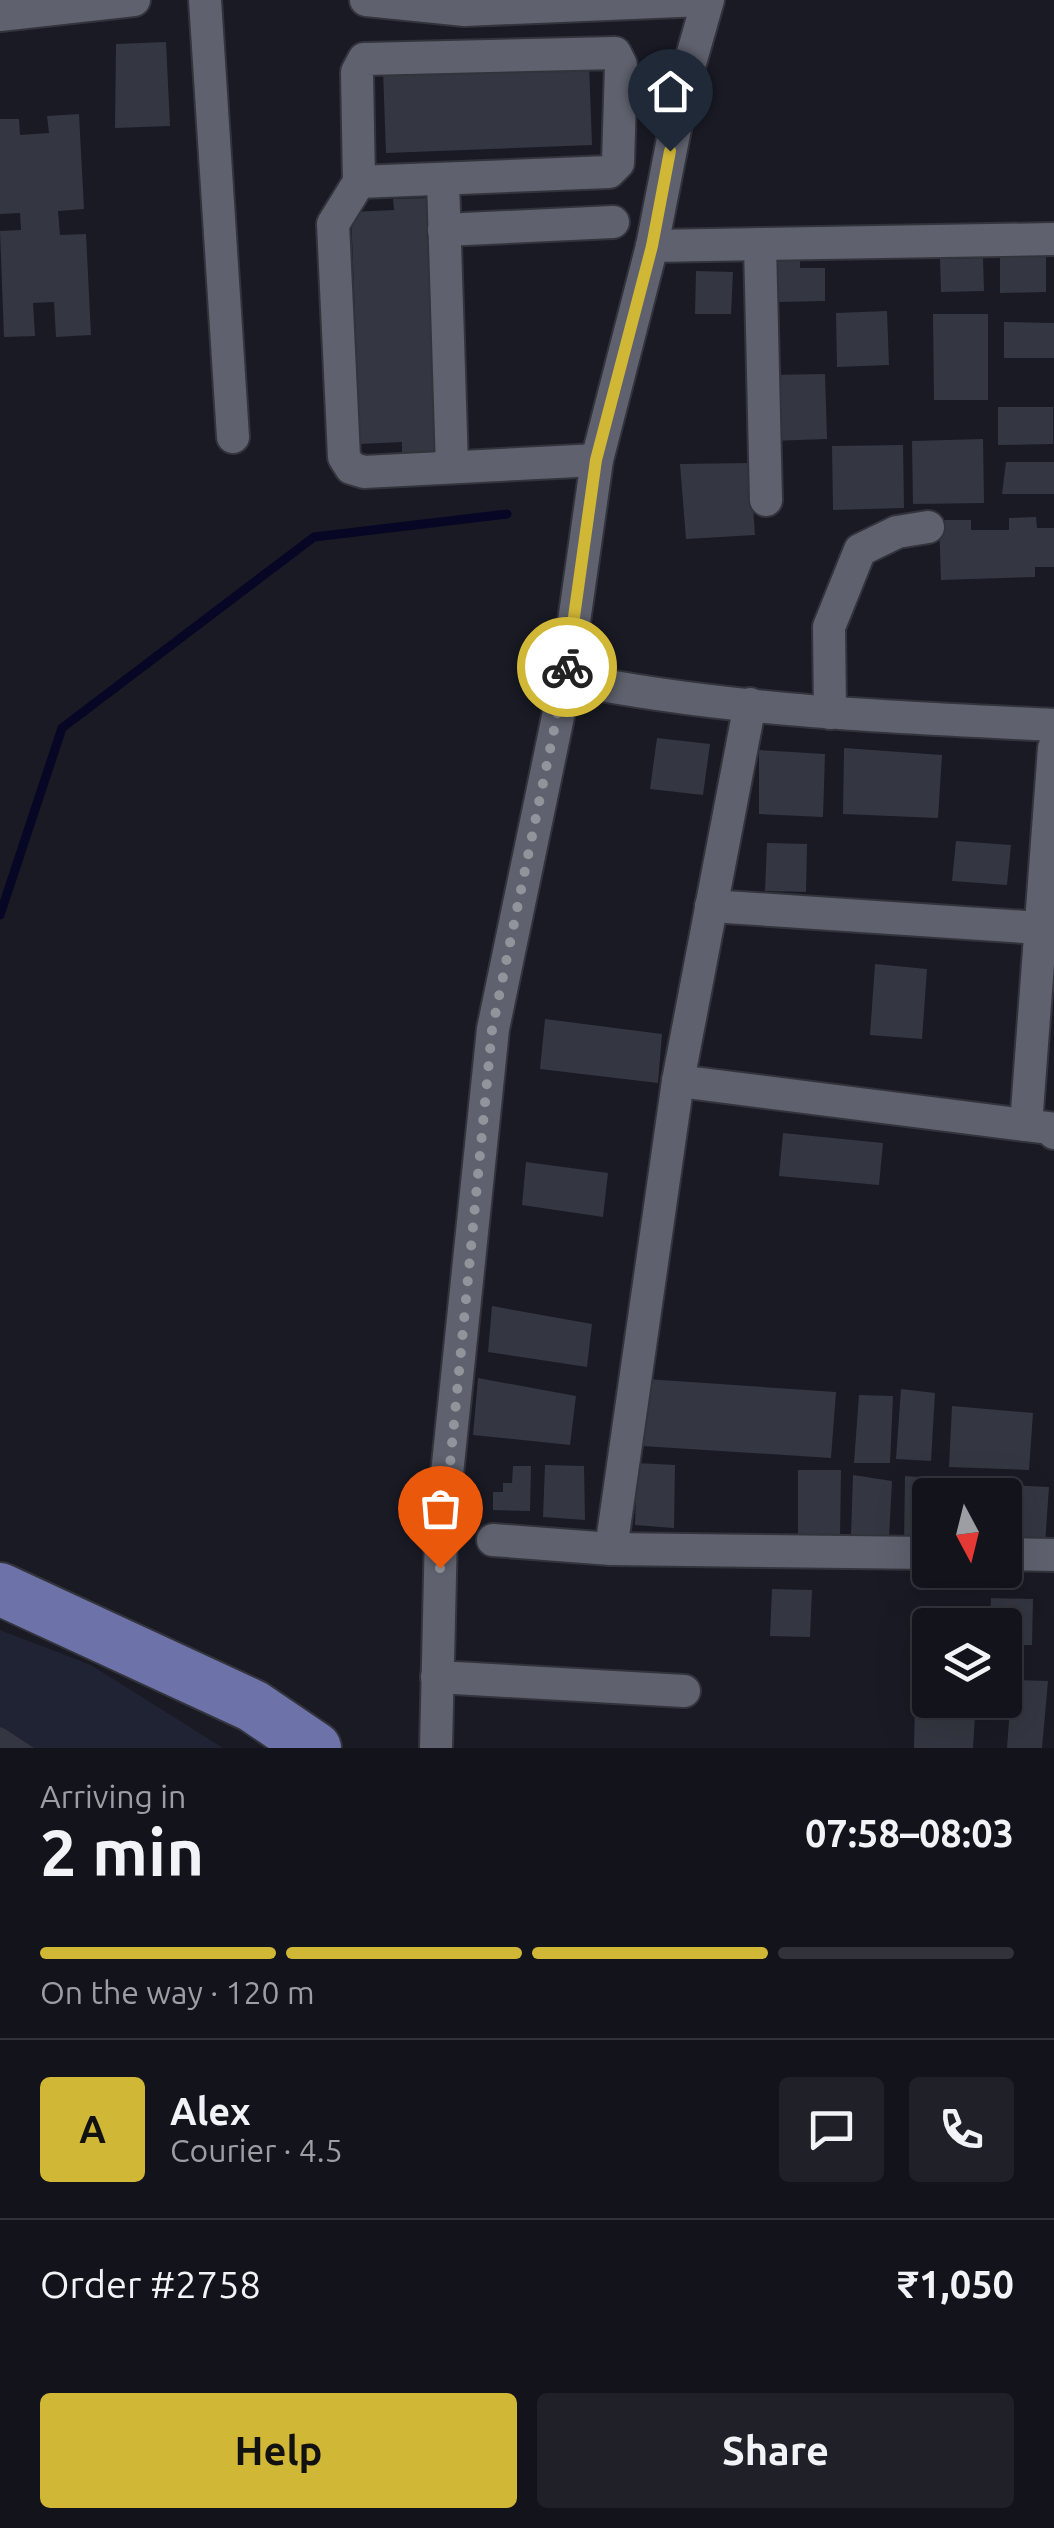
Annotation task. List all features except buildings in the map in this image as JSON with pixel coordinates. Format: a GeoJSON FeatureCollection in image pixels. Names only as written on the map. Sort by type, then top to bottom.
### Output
{"type":"FeatureCollection","features":[{"type":"Feature","properties":{"kind":"main road"},"geometry":{"type":"LineString","coordinates":[[0,1589],[253,1706],[315,1748]]}},
{"type":"Feature","properties":{"kind":"street"},"geometry":{"type":"LineString","coordinates":[[0,15],[134,0]]}},
{"type":"Feature","properties":{"kind":"street"},"geometry":{"type":"LineString","coordinates":[[206,0],[233,437]]}},
{"type":"Feature","properties":{"kind":"street"},"geometry":{"type":"LineString","coordinates":[[366,0],[465,10],[706,0],[683,88],[652,246],[596,460],[566,678],[492,1030],[441,1532],[436,1748]]}},
{"type":"Feature","properties":{"kind":"street"},"geometry":{"type":"LineString","coordinates":[[359,182],[615,168],[619,58],[610,50],[364,59],[357,72],[359,182],[333,224],[344,458],[350,468],[364,472],[596,460]]}},
{"type":"Feature","properties":{"kind":"street"},"geometry":{"type":"LineString","coordinates":[[443,180],[452,467]]}},
{"type":"Feature","properties":{"kind":"street"},"geometry":{"type":"LineString","coordinates":[[444,230],[613,222]]}},
{"type":"Feature","properties":{"kind":"street"},"geometry":{"type":"LineString","coordinates":[[652,246],[1054,239]]}},
{"type":"Feature","properties":{"kind":"street"},"geometry":{"type":"LineString","coordinates":[[760,244],[766,500]]}},
{"type":"Feature","properties":{"kind":"street"},"geometry":{"type":"LineString","coordinates":[[830,714],[829,628],[860,550],[897,532],[928,527]]}},
{"type":"Feature","properties":{"kind":"street"},"geometry":{"type":"LineString","coordinates":[[566,678],[629,691],[830,714],[1054,725]]}},
{"type":"Feature","properties":{"kind":"street"},"geometry":{"type":"LineString","coordinates":[[612,1548],[678,1081],[750,704]]}},
{"type":"Feature","properties":{"kind":"street"},"geometry":{"type":"LineString","coordinates":[[678,1081],[1040,1129],[1040,928],[1054,748]]}},
{"type":"Feature","properties":{"kind":"street"},"geometry":{"type":"LineString","coordinates":[[711,906],[1040,928]]}},
{"type":"Feature","properties":{"kind":"street"},"geometry":{"type":"LineString","coordinates":[[492,1540],[612,1548],[912,1553]]}},
{"type":"Feature","properties":{"kind":"street"},"geometry":{"type":"LineString","coordinates":[[1022,1554],[1054,1555]]}},
{"type":"Feature","properties":{"kind":"street"},"geometry":{"type":"LineString","coordinates":[[437,1677],[684,1691]]}},
{"type":"Feature","properties":{"kind":"shaded area"},"geometry":{"type":"Polygon","coordinates":[[[0,1630],[91,1665],[223,1748],[0,1748],[0,1630]]]}},
{"type":"Feature","properties":{"kind":"waterway"},"geometry":{"type":"LineString","coordinates":[[0,915],[62,728],[314,537],[507,514]]}},
{"type":"Feature","properties":{"kind":"way so far"},"geometry":{"type":"LineString","coordinates":[[440,1568],[492,1030],[567,667]]}},
{"type":"Feature","properties":{"kind":"route"},"geometry":{"type":"LineString","coordinates":[[567,667],[596,460],[652,246],[670,151]]}}]}
